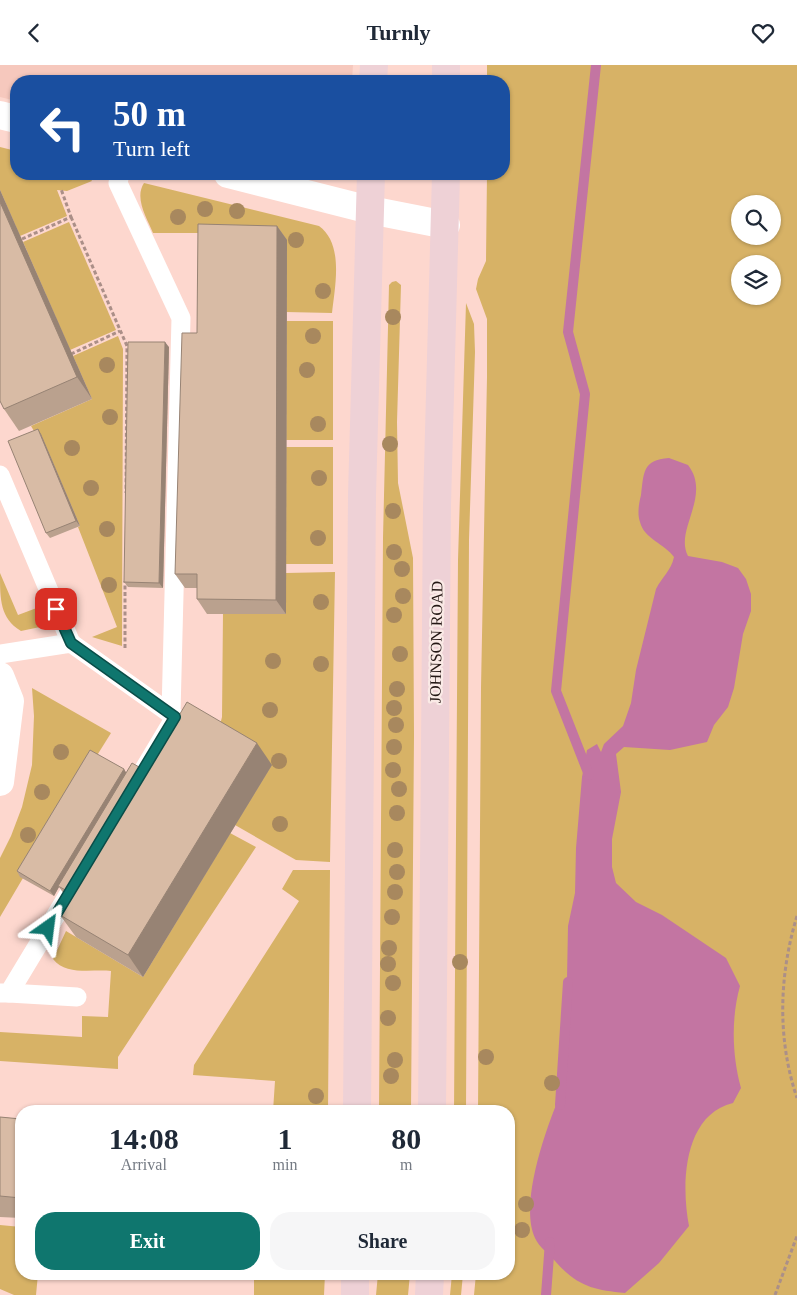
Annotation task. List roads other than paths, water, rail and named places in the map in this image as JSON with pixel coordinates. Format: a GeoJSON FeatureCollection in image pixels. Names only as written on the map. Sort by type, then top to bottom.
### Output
{"type":"FeatureCollection","features":[{"type":"Feature","properties":{"kind":"main road"},"geometry":{"type":"LineString","coordinates":[[357,1105],[362,495],[371,180]]}},
{"type":"Feature","properties":{"kind":"main road","name":"JOHNSON ROAD"},"geometry":{"type":"LineString","coordinates":[[432,1105],[437,505],[446,180]]}},
{"type":"Feature","properties":{"kind":"main road"},"geometry":{"type":"LineString","coordinates":[[355,1295],[356,1280]]}},
{"type":"Feature","properties":{"kind":"main road"},"geometry":{"type":"LineString","coordinates":[[429,1295],[430,1280]]}},
{"type":"Feature","properties":{"kind":"street"},"geometry":{"type":"LineString","coordinates":[[252,180],[370,210],[446,225]]}},
{"type":"Feature","properties":{"kind":"street"},"geometry":{"type":"LineString","coordinates":[[0,676],[10,701],[0,781]]}},
{"type":"Feature","properties":{"kind":"lane"},"geometry":{"type":"LineString","coordinates":[[119,180],[118,183],[181,318],[171,713]]}},
{"type":"Feature","properties":{"kind":"lane"},"geometry":{"type":"LineString","coordinates":[[0,475],[71,643],[175,717],[120,809]]}},
{"type":"Feature","properties":{"kind":"lane"},"geometry":{"type":"LineString","coordinates":[[0,654],[71,643]]}},
{"type":"Feature","properties":{"kind":"lane"},"geometry":{"type":"LineString","coordinates":[[76,997],[4,993],[90,859]]}},
{"type":"Feature","properties":{"kind":"waterway"},"geometry":{"type":"LineString","coordinates":[[589,775],[556,691],[585,394],[568,332],[596,65]]}},
{"type":"Feature","properties":{"kind":"waterway"},"geometry":{"type":"LineString","coordinates":[[560,1105],[568,982]]}},
{"type":"Feature","properties":{"kind":"waterway"},"geometry":{"type":"LineString","coordinates":[[546,1295],[550,1242]]}}]}
